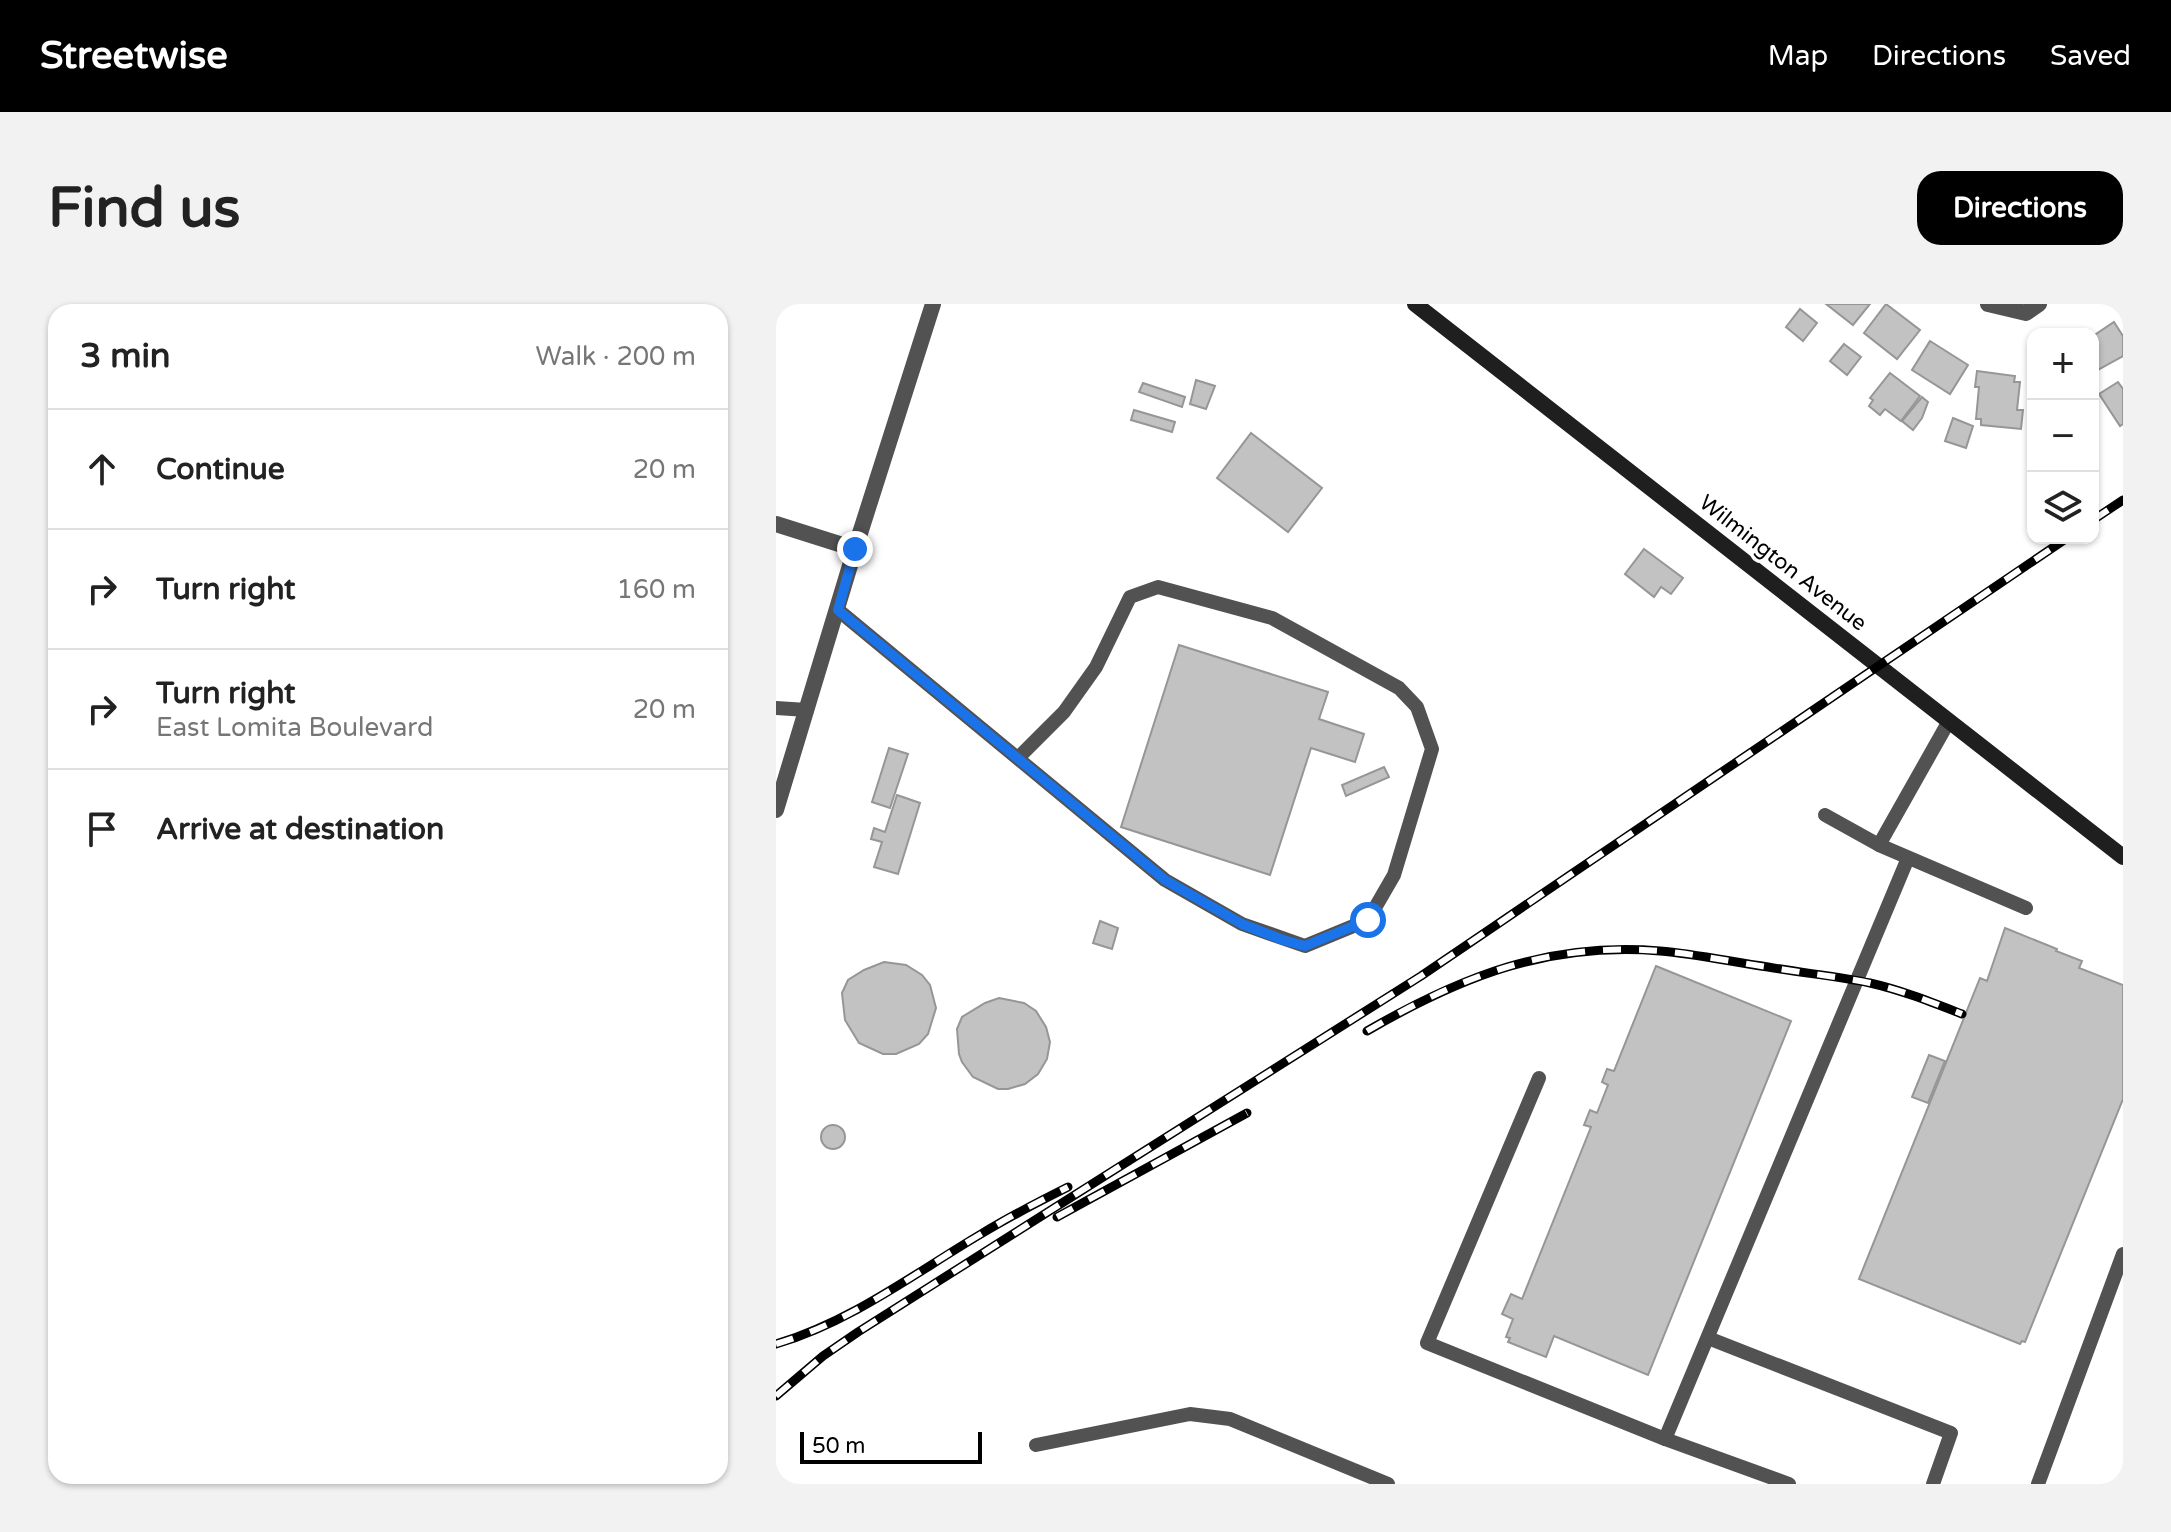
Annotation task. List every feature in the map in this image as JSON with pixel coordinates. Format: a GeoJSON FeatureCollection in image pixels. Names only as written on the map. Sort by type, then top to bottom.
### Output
{"type":"FeatureCollection","features":[{"type":"Feature","properties":{"kind":"main road","name":"Wilmington Avenue"},"geometry":{"type":"LineString","coordinates":[[1415,304],[2123,857]]}},
{"type":"Feature","properties":{"kind":"street"},"geometry":{"type":"LineString","coordinates":[[776,810],[933,304]]}},
{"type":"Feature","properties":{"kind":"street"},"geometry":{"type":"LineString","coordinates":[[1988,304],[2032,308]]}},
{"type":"Feature","properties":{"kind":"street"},"geometry":{"type":"LineString","coordinates":[[776,524],[855,549]]}},
{"type":"Feature","properties":{"kind":"lane"},"geometry":{"type":"LineString","coordinates":[[838,610],[1165,880],[1242,924],[1305,946],[1368,920],[1394,875],[1432,749],[1417,707],[1399,688],[1272,618],[1158,587],[1130,597],[1096,667],[1064,712],[1018,758]]}},
{"type":"Feature","properties":{"kind":"lane"},"geometry":{"type":"LineString","coordinates":[[776,708],[807,710]]}},
{"type":"Feature","properties":{"kind":"lane"},"geometry":{"type":"LineString","coordinates":[[1879,845],[1949,721]]}},
{"type":"Feature","properties":{"kind":"lane"},"geometry":{"type":"LineString","coordinates":[[1825,815],[1879,845],[2026,908]]}},
{"type":"Feature","properties":{"kind":"lane"},"geometry":{"type":"LineString","coordinates":[[1665,1439],[1908,858]]}},
{"type":"Feature","properties":{"kind":"lane"},"geometry":{"type":"LineString","coordinates":[[1539,1078],[1427,1343],[1665,1439],[1789,1484]]}},
{"type":"Feature","properties":{"kind":"lane"},"geometry":{"type":"LineString","coordinates":[[2038,1484],[2123,1254]]}},
{"type":"Feature","properties":{"kind":"lane"},"geometry":{"type":"LineString","coordinates":[[1708,1338],[1951,1433],[1933,1484]]}},
{"type":"Feature","properties":{"kind":"lane"},"geometry":{"type":"LineString","coordinates":[[1036,1445],[1190,1414],[1210,1415],[1230,1419],[1388,1484]]}},
{"type":"Feature","properties":{"kind":"building"},"geometry":{"type":"Polygon","coordinates":[[[1826,304],[1870,304],[1853,325],[1826,304]]]}},
{"type":"Feature","properties":{"kind":"building"},"geometry":{"type":"Polygon","coordinates":[[[1886,304],[1920,330],[1897,359],[1864,333],[1886,304]]]}},
{"type":"Feature","properties":{"kind":"building"},"geometry":{"type":"Polygon","coordinates":[[[1800,309],[1817,323],[1803,341],[1786,327],[1800,309]]]}},
{"type":"Feature","properties":{"kind":"building"},"geometry":{"type":"Polygon","coordinates":[[[2114,322],[2123,336],[2123,356],[2099,369],[2099,332],[2114,322]]]}},
{"type":"Feature","properties":{"kind":"building"},"geometry":{"type":"Polygon","coordinates":[[[1930,341],[1968,365],[1950,394],[1912,370],[1930,341]]]}},
{"type":"Feature","properties":{"kind":"building"},"geometry":{"type":"Polygon","coordinates":[[[1844,344],[1861,357],[1847,375],[1830,361],[1844,344]]]}},
{"type":"Feature","properties":{"kind":"building"},"geometry":{"type":"Polygon","coordinates":[[[1977,371],[2015,376],[2014,382],[2020,382],[2017,410],[2023,410],[2021,429],[1981,425],[1981,419],[1976,419],[1977,371]]]}},
{"type":"Feature","properties":{"kind":"building"},"geometry":{"type":"Polygon","coordinates":[[[1890,373],[1920,396],[1901,421],[1885,409],[1880,415],[1869,406],[1873,400],[1870,398],[1890,373]]]}},
{"type":"Feature","properties":{"kind":"building"},"geometry":{"type":"Polygon","coordinates":[[[1196,380],[1215,386],[1206,409],[1190,404],[1196,380]]]}},
{"type":"Feature","properties":{"kind":"building"},"geometry":{"type":"Polygon","coordinates":[[[2118,382],[2123,389],[2123,424],[2120,426],[2099,394],[2118,382]]]}},
{"type":"Feature","properties":{"kind":"building"},"geometry":{"type":"Polygon","coordinates":[[[1143,383],[1185,397],[1182,407],[1139,392],[1143,383]]]}},
{"type":"Feature","properties":{"kind":"building"},"geometry":{"type":"Polygon","coordinates":[[[1922,397],[1928,402],[1913,430],[1902,421],[1922,397]]]}},
{"type":"Feature","properties":{"kind":"building"},"geometry":{"type":"Polygon","coordinates":[[[1134,410],[1175,422],[1172,432],[1131,420],[1134,410]]]}},
{"type":"Feature","properties":{"kind":"building"},"geometry":{"type":"Polygon","coordinates":[[[1953,418],[1973,426],[1966,448],[1945,441],[1953,418]]]}},
{"type":"Feature","properties":{"kind":"building"},"geometry":{"type":"Polygon","coordinates":[[[1251,433],[1322,488],[1288,532],[1217,478],[1251,433]]]}},
{"type":"Feature","properties":{"kind":"building"},"geometry":{"type":"Polygon","coordinates":[[[1644,549],[1683,578],[1671,594],[1661,587],[1654,597],[1625,574],[1644,549]]]}},
{"type":"Feature","properties":{"kind":"building"},"geometry":{"type":"Polygon","coordinates":[[[1179,645],[1328,692],[1319,719],[1364,734],[1355,762],[1311,748],[1270,875],[1121,827],[1179,645]]]}},
{"type":"Feature","properties":{"kind":"building"},"geometry":{"type":"Polygon","coordinates":[[[889,748],[908,754],[890,808],[872,802],[889,748]]]}},
{"type":"Feature","properties":{"kind":"building"},"geometry":{"type":"Polygon","coordinates":[[[1384,767],[1389,777],[1346,796],[1342,785],[1384,767]]]}},
{"type":"Feature","properties":{"kind":"building"},"geometry":{"type":"Polygon","coordinates":[[[897,795],[920,803],[898,874],[874,867],[882,842],[871,839],[874,828],[885,832],[897,795]]]}},
{"type":"Feature","properties":{"kind":"building"},"geometry":{"type":"Polygon","coordinates":[[[1100,921],[1118,928],[1112,949],[1093,943],[1100,921]]]}},
{"type":"Feature","properties":{"kind":"building"},"geometry":{"type":"Polygon","coordinates":[[[2005,928],[2082,961],[2079,968],[2123,985],[2123,1099],[2025,1342],[2020,1344],[1859,1279],[1980,978],[1987,981],[2005,928]]]}},
{"type":"Feature","properties":{"kind":"building"},"geometry":{"type":"Polygon","coordinates":[[[884,962],[906,965],[922,975],[930,985],[936,1008],[928,1034],[919,1044],[896,1054],[883,1054],[859,1043],[845,1020],[842,993],[848,980],[884,962]]]}},
{"type":"Feature","properties":{"kind":"building"},"geometry":{"type":"Polygon","coordinates":[[[1656,966],[1791,1021],[1648,1375],[1554,1336],[1546,1357],[1508,1342],[1510,1338],[1506,1337],[1513,1319],[1502,1314],[1511,1294],[1522,1299],[1591,1127],[1584,1125],[1590,1110],[1597,1113],[1608,1085],[1602,1082],[1607,1069],[1614,1071],[1656,966]]]}},
{"type":"Feature","properties":{"kind":"building"},"geometry":{"type":"Polygon","coordinates":[[[999,998],[1024,1003],[1036,1011],[1046,1027],[1050,1042],[1047,1059],[1038,1074],[1025,1084],[1008,1089],[998,1089],[973,1077],[959,1054],[957,1029],[962,1017],[999,998]]]}},
{"type":"Feature","properties":{"kind":"building"},"geometry":{"type":"Polygon","coordinates":[[[1929,1055],[1945,1061],[1928,1103],[1912,1097],[1929,1055]]]}},
{"type":"Feature","properties":{"kind":"building"},"geometry":{"type":"Polygon","coordinates":[[[833,1125],[842,1128],[845,1137],[842,1146],[833,1149],[824,1146],[821,1137],[824,1128],[833,1125]]]}},
{"type":"Feature","properties":{"kind":"railway"},"geometry":{"type":"LineString","coordinates":[[2099,516],[2123,500]]}},
{"type":"Feature","properties":{"kind":"railway"},"geometry":{"type":"LineString","coordinates":[[776,1396],[823,1356],[858,1332],[1421,976],[2058,544]]}},
{"type":"Feature","properties":{"kind":"railway"},"geometry":{"type":"LineString","coordinates":[[1367,1031],[1437,994],[1507,967],[1580,952],[1619,950],[1687,954],[1857,981],[1905,993],[1962,1014]]}},
{"type":"Feature","properties":{"kind":"railway"},"geometry":{"type":"LineString","coordinates":[[1057,1217],[1247,1113]]}},
{"type":"Feature","properties":{"kind":"railway"},"geometry":{"type":"LineString","coordinates":[[776,1344],[804,1335],[856,1310],[992,1228],[1068,1187]]}},
{"type":"Feature","properties":{"kind":"route"},"geometry":{"type":"LineString","coordinates":[[855,549],[838,610],[1165,880],[1242,924],[1305,946],[1368,920]]}}]}
